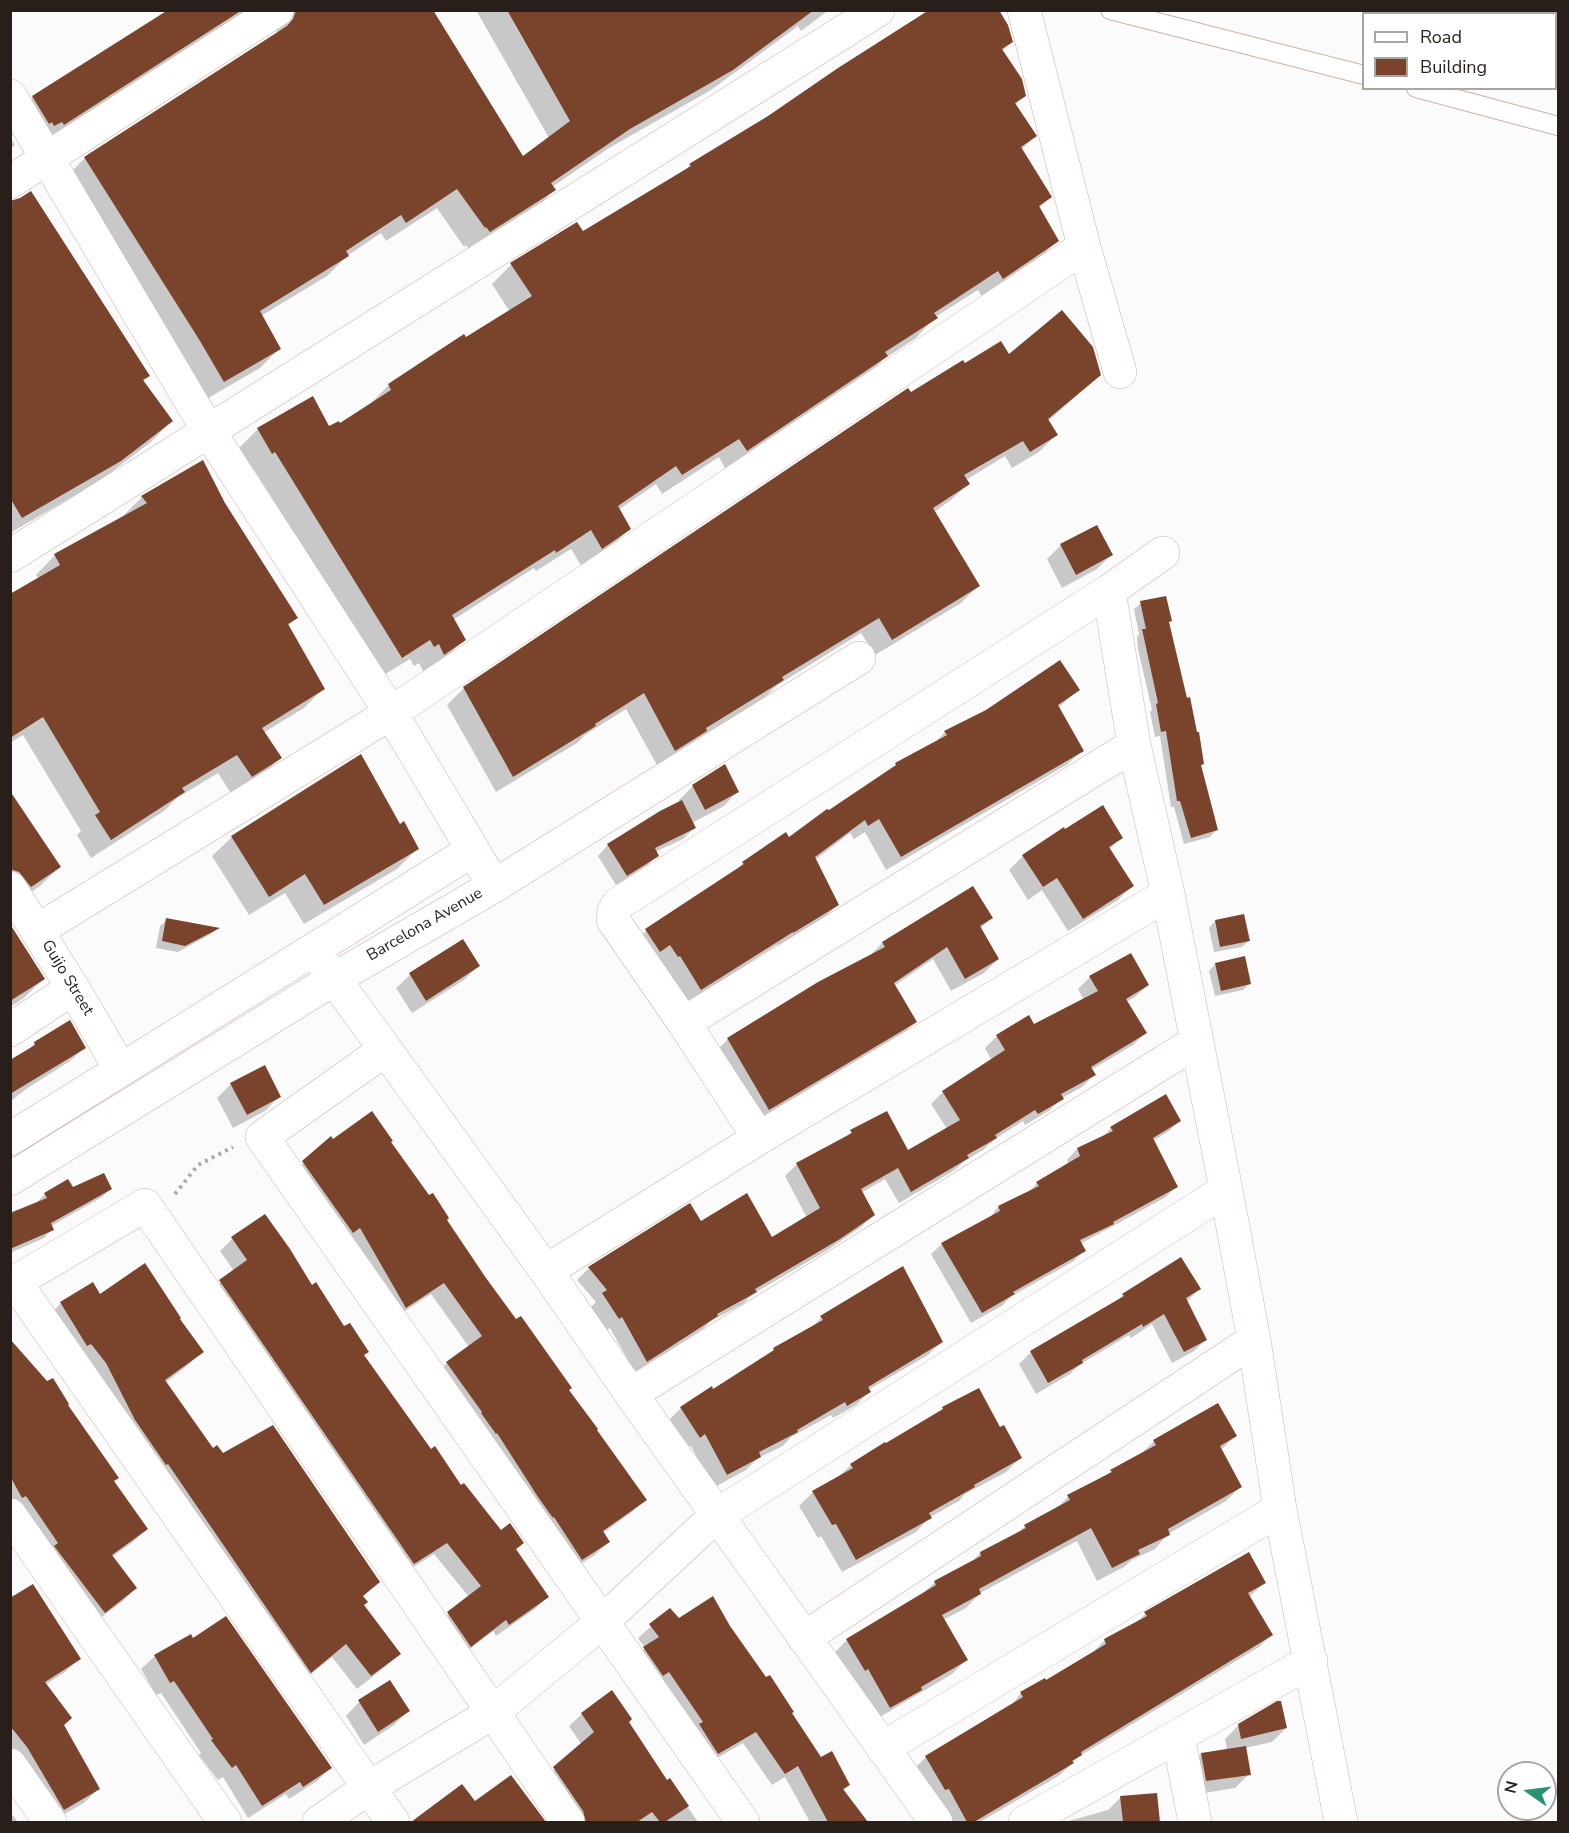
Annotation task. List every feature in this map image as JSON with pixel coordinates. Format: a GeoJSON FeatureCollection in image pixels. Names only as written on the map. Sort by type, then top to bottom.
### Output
{"type":"FeatureCollection","features":[{"type":"Feature","properties":{"kind":"street"},"geometry":{"type":"LineString","coordinates":[[10,182],[277,10]]}},
{"type":"Feature","properties":{"kind":"street"},"geometry":{"type":"LineString","coordinates":[[10,556],[878,10]]}},
{"type":"Feature","properties":{"kind":"street"},"geometry":{"type":"LineString","coordinates":[[1024,10],[1084,247],[1120,372]]}},
{"type":"Feature","properties":{"kind":"street","name":"Barcelona Avenue"},"geometry":{"type":"LineString","coordinates":[[10,96],[208,430],[391,713],[494,886],[333,979],[10,1179]]}},
{"type":"Feature","properties":{"kind":"street"},"geometry":{"type":"LineString","coordinates":[[38,930],[391,713],[1084,247]]}},
{"type":"Feature","properties":{"kind":"street"},"geometry":{"type":"LineString","coordinates":[[759,1138],[613,920],[618,904],[1109,591],[1163,553]]}},
{"type":"Feature","properties":{"kind":"street"},"geometry":{"type":"LineString","coordinates":[[1109,591],[1134,745],[1168,894],[1226,1190],[1254,1340],[1280,1509],[1341,1822]]}},
{"type":"Feature","properties":{"kind":"street"},"geometry":{"type":"LineString","coordinates":[[494,886],[859,658]]}},
{"type":"Feature","properties":{"kind":"street"},"geometry":{"type":"LineString","coordinates":[[684,1023],[1134,745]]}},
{"type":"Feature","properties":{"kind":"street"},"geometry":{"type":"LineString","coordinates":[[10,1139],[473,850]]}},
{"type":"Feature","properties":{"kind":"street","name":"Guijo Street"},"geometry":{"type":"LineString","coordinates":[[10,888],[38,930],[121,1070]]}},
{"type":"Feature","properties":{"kind":"street"},"geometry":{"type":"LineString","coordinates":[[546,1270],[759,1138],[1168,894]]}},
{"type":"Feature","properties":{"kind":"street"},"geometry":{"type":"LineString","coordinates":[[314,951],[546,1270],[716,1516],[936,1822]]}},
{"type":"Feature","properties":{"kind":"street"},"geometry":{"type":"LineString","coordinates":[[10,1030],[73,988]]}},
{"type":"Feature","properties":{"kind":"street"},"geometry":{"type":"LineString","coordinates":[[631,1394],[1196,1042]]}},
{"type":"Feature","properties":{"kind":"street"},"geometry":{"type":"LineString","coordinates":[[385,1050],[262,1137],[743,1822]]}},
{"type":"Feature","properties":{"kind":"street"},"geometry":{"type":"LineString","coordinates":[[319,1822],[370,1787],[492,1713],[602,1622],[716,1516],[1226,1190]]}},
{"type":"Feature","properties":{"kind":"street"},"geometry":{"type":"LineString","coordinates":[[393,1822],[13,1284],[145,1205],[568,1822]]}},
{"type":"Feature","properties":{"kind":"street"},"geometry":{"type":"LineString","coordinates":[[804,1638],[1254,1340]]}},
{"type":"Feature","properties":{"kind":"street"},"geometry":{"type":"LineString","coordinates":[[883,1748],[1280,1509]]}},
{"type":"Feature","properties":{"kind":"street"},"geometry":{"type":"LineString","coordinates":[[10,1515],[225,1822]]}},
{"type":"Feature","properties":{"kind":"street"},"geometry":{"type":"LineString","coordinates":[[1042,1818],[1178,1736],[1311,1661]]}},
{"type":"Feature","properties":{"kind":"street"},"geometry":{"type":"LineString","coordinates":[[1178,1736],[1195,1822]]}},
{"type":"Feature","properties":{"kind":"street"},"geometry":{"type":"LineString","coordinates":[[10,1765],[50,1822]]}},
{"type":"Feature","properties":{"kind":"lane"},"geometry":{"type":"LineString","coordinates":[[1110,10],[1362,74]]}},
{"type":"Feature","properties":{"kind":"lane"},"geometry":{"type":"LineString","coordinates":[[1423,90],[1558,126]]}},
{"type":"Feature","properties":{"kind":"path"},"geometry":{"type":"LineString","coordinates":[[145,1205],[166,1205],[198,1165],[232,1148],[262,1137]]}},
{"type":"Feature","properties":{"kind":"building"},"geometry":{"type":"Polygon","coordinates":[[[168,10],[242,10],[64,125],[62,122],[54,126],[52,122],[49,124],[32,96],[168,10]]]}},
{"type":"Feature","properties":{"kind":"building"},"geometry":{"type":"Polygon","coordinates":[[[296,10],[433,10],[523,156],[570,121],[507,10],[814,10],[733,70],[630,129],[551,183],[556,190],[490,232],[457,189],[406,223],[401,215],[346,251],[349,256],[260,311],[281,349],[224,382],[84,157],[287,26],[296,10]]]}},
{"type":"Feature","properties":{"kind":"building"},"geometry":{"type":"Polygon","coordinates":[[[929,10],[999,10],[1008,25],[1013,42],[1002,49],[1022,79],[1026,96],[1015,103],[1037,136],[1021,147],[1052,197],[1039,206],[1059,241],[1003,279],[998,271],[934,313],[938,318],[885,352],[888,356],[747,451],[739,439],[682,475],[676,466],[618,506],[631,529],[602,549],[591,530],[452,615],[466,640],[444,655],[439,644],[434,647],[430,640],[402,658],[275,452],[272,454],[257,428],[313,396],[329,426],[339,421],[340,423],[391,390],[388,384],[464,334],[466,337],[532,296],[510,263],[577,222],[583,231],[691,166],[689,164],[768,116],[929,10]]]}},
{"type":"Feature","properties":{"kind":"building"},"geometry":{"type":"Polygon","coordinates":[[[31,191],[150,376],[143,380],[173,421],[121,461],[22,518],[10,498],[10,201],[31,191]]]}},
{"type":"Feature","properties":{"kind":"building"},"geometry":{"type":"Polygon","coordinates":[[[1062,310],[1093,347],[1101,375],[1048,419],[1058,435],[1030,452],[1023,441],[964,475],[970,484],[933,508],[980,586],[892,640],[879,618],[782,677],[784,680],[706,728],[707,731],[675,751],[644,693],[595,724],[596,726],[513,777],[463,687],[908,388],[911,392],[963,360],[965,363],[1001,341],[1009,354],[1062,310]]]}},
{"type":"Feature","properties":{"kind":"building"},"geometry":{"type":"Polygon","coordinates":[[[203,460],[225,503],[298,618],[288,624],[325,689],[262,728],[282,758],[252,777],[237,755],[182,788],[185,792],[111,840],[95,815],[100,812],[43,717],[10,738],[10,594],[60,565],[54,554],[147,503],[141,496],[203,460]]]}},
{"type":"Feature","properties":{"kind":"building"},"geometry":{"type":"Polygon","coordinates":[[[1097,525],[1113,555],[1076,575],[1060,544],[1097,525]]]}},
{"type":"Feature","properties":{"kind":"building"},"geometry":{"type":"Polygon","coordinates":[[[1166,596],[1172,621],[1169,622],[1187,698],[1190,697],[1197,732],[1199,732],[1204,764],[1201,765],[1218,830],[1191,838],[1180,801],[1177,801],[1166,731],[1161,732],[1156,704],[1158,703],[1142,629],[1146,629],[1140,601],[1166,596]]]}},
{"type":"Feature","properties":{"kind":"building"},"geometry":{"type":"Polygon","coordinates":[[[1060,660],[1080,690],[1058,705],[1084,751],[901,857],[879,819],[868,826],[865,820],[815,857],[839,905],[701,990],[680,956],[678,957],[670,945],[660,952],[645,929],[744,864],[742,862],[786,832],[789,837],[827,809],[829,810],[896,765],[895,763],[947,735],[944,731],[986,710],[1060,660]]]}},
{"type":"Feature","properties":{"kind":"building"},"geometry":{"type":"Polygon","coordinates":[[[361,754],[400,824],[404,821],[419,849],[324,905],[305,874],[269,897],[231,836],[361,754]]]}},
{"type":"Feature","properties":{"kind":"building"},"geometry":{"type":"Polygon","coordinates":[[[725,764],[739,792],[705,810],[692,785],[725,764]]]}},
{"type":"Feature","properties":{"kind":"building"},"geometry":{"type":"Polygon","coordinates":[[[10,791],[61,867],[31,887],[19,872],[10,869],[10,791]]]}},
{"type":"Feature","properties":{"kind":"building"},"geometry":{"type":"Polygon","coordinates":[[[682,800],[696,828],[655,848],[659,856],[627,876],[607,844],[682,800]]]}},
{"type":"Feature","properties":{"kind":"building"},"geometry":{"type":"Polygon","coordinates":[[[1103,805],[1123,838],[1109,847],[1134,886],[1083,919],[1057,878],[1043,887],[1022,855],[1103,805]]]}},
{"type":"Feature","properties":{"kind":"building"},"geometry":{"type":"Polygon","coordinates":[[[973,886],[993,918],[980,926],[999,959],[965,979],[947,947],[894,983],[917,1022],[769,1110],[727,1038],[818,982],[885,947],[882,942],[973,886]]]}},
{"type":"Feature","properties":{"kind":"building"},"geometry":{"type":"Polygon","coordinates":[[[1244,914],[1250,941],[1220,947],[1215,920],[1244,914]]]}},
{"type":"Feature","properties":{"kind":"building"},"geometry":{"type":"Polygon","coordinates":[[[166,918],[220,928],[185,946],[162,941],[166,918]]]}},
{"type":"Feature","properties":{"kind":"building"},"geometry":{"type":"Polygon","coordinates":[[[10,924],[45,979],[10,1001],[10,924]]]}},
{"type":"Feature","properties":{"kind":"building"},"geometry":{"type":"Polygon","coordinates":[[[463,939],[480,966],[426,1001],[409,973],[463,939]]]}},
{"type":"Feature","properties":{"kind":"building"},"geometry":{"type":"Polygon","coordinates":[[[1131,953],[1149,985],[1126,999],[1147,1033],[1091,1067],[1096,1075],[1061,1094],[1064,1099],[1038,1114],[1035,1110],[995,1135],[997,1138],[967,1155],[969,1158],[911,1192],[898,1168],[861,1189],[875,1215],[840,1239],[755,1289],[757,1292],[717,1314],[718,1316],[647,1362],[622,1317],[619,1319],[602,1293],[607,1290],[588,1267],[690,1203],[701,1221],[747,1193],[772,1237],[820,1208],[796,1163],[852,1133],[850,1130],[887,1111],[908,1150],[960,1120],[942,1091],[1005,1050],[996,1035],[1029,1015],[1034,1024],[1098,991],[1089,976],[1131,953]]]}},
{"type":"Feature","properties":{"kind":"building"},"geometry":{"type":"Polygon","coordinates":[[[1245,956],[1251,984],[1221,991],[1215,963],[1245,956]]]}},
{"type":"Feature","properties":{"kind":"building"},"geometry":{"type":"Polygon","coordinates":[[[70,1020],[86,1048],[10,1094],[10,1060],[70,1020]]]}},
{"type":"Feature","properties":{"kind":"building"},"geometry":{"type":"Polygon","coordinates":[[[265,1065],[281,1097],[247,1115],[230,1083],[265,1065]]]}},
{"type":"Feature","properties":{"kind":"building"},"geometry":{"type":"Polygon","coordinates":[[[1166,1094],[1181,1121],[1153,1138],[1178,1187],[1113,1222],[1114,1224],[1080,1240],[1086,1251],[1013,1292],[1015,1294],[982,1313],[941,1243],[1000,1211],[998,1206],[1039,1186],[1036,1182],[1080,1156],[1077,1148],[1113,1131],[1110,1127],[1166,1094]]]}},
{"type":"Feature","properties":{"kind":"building"},"geometry":{"type":"Polygon","coordinates":[[[372,1111],[429,1195],[433,1193],[449,1218],[447,1220],[486,1278],[516,1319],[521,1316],[572,1388],[569,1390],[647,1500],[603,1531],[610,1542],[582,1560],[497,1433],[446,1362],[482,1336],[444,1283],[406,1308],[360,1228],[353,1233],[302,1161],[331,1136],[333,1139],[372,1111]]]}},
{"type":"Feature","properties":{"kind":"building"},"geometry":{"type":"Polygon","coordinates":[[[104,1173],[112,1189],[51,1223],[54,1230],[10,1249],[10,1213],[47,1198],[44,1193],[68,1179],[73,1187],[104,1173]]]}},
{"type":"Feature","properties":{"kind":"building"},"geometry":{"type":"Polygon","coordinates":[[[265,1214],[312,1285],[316,1282],[344,1326],[350,1323],[369,1352],[364,1355],[431,1449],[435,1446],[461,1485],[464,1483],[501,1530],[510,1523],[524,1543],[516,1549],[549,1597],[509,1625],[506,1620],[471,1647],[447,1612],[481,1586],[447,1543],[414,1564],[219,1280],[247,1260],[231,1237],[265,1214]]]}},
{"type":"Feature","properties":{"kind":"building"},"geometry":{"type":"Polygon","coordinates":[[[1181,1257],[1201,1289],[1186,1298],[1207,1340],[1184,1352],[1164,1314],[1143,1327],[1142,1324],[1048,1383],[1030,1351],[1124,1296],[1122,1294],[1181,1257]]]}},
{"type":"Feature","properties":{"kind":"building"},"geometry":{"type":"Polygon","coordinates":[[[145,1263],[204,1352],[165,1380],[213,1448],[217,1445],[223,1453],[273,1425],[380,1582],[363,1596],[368,1602],[364,1605],[401,1654],[371,1676],[346,1644],[311,1673],[168,1464],[166,1465],[135,1420],[106,1363],[91,1344],[87,1346],[60,1302],[93,1282],[100,1294],[145,1263]]]}},
{"type":"Feature","properties":{"kind":"building"},"geometry":{"type":"Polygon","coordinates":[[[903,1266],[943,1342],[868,1387],[871,1392],[847,1406],[845,1402],[797,1430],[798,1432],[759,1452],[761,1457],[727,1475],[705,1434],[700,1438],[680,1407],[712,1386],[713,1389],[774,1350],[773,1348],[823,1320],[820,1316],[903,1266]]]}},
{"type":"Feature","properties":{"kind":"building"},"geometry":{"type":"Polygon","coordinates":[[[10,1339],[47,1381],[53,1378],[68,1405],[119,1478],[114,1481],[148,1529],[112,1555],[137,1588],[105,1613],[54,1546],[58,1543],[26,1496],[22,1498],[10,1476],[10,1339]]]}},
{"type":"Feature","properties":{"kind":"building"},"geometry":{"type":"Polygon","coordinates":[[[979,1388],[1000,1427],[1004,1425],[1022,1458],[929,1513],[932,1518],[856,1560],[836,1524],[832,1525],[812,1491],[853,1468],[850,1464],[885,1442],[943,1409],[942,1407],[979,1388]]]}},
{"type":"Feature","properties":{"kind":"building"},"geometry":{"type":"Polygon","coordinates":[[[1218,1403],[1237,1436],[1220,1446],[1242,1487],[1168,1529],[1170,1535],[1138,1550],[1140,1554],[1112,1568],[1091,1528],[979,1589],[981,1594],[942,1615],[968,1660],[890,1708],[868,1669],[865,1671],[846,1639],[936,1585],[934,1581],[981,1556],[980,1552],[1026,1528],[1024,1525],[1070,1500],[1067,1495],[1112,1472],[1110,1470],[1156,1445],[1153,1440],[1218,1403]]]}},
{"type":"Feature","properties":{"kind":"building"},"geometry":{"type":"Polygon","coordinates":[[[1249,1552],[1266,1583],[1248,1593],[1273,1635],[1081,1752],[1082,1755],[1072,1761],[1074,1763],[974,1822],[967,1822],[949,1789],[945,1790],[925,1756],[1023,1697],[1020,1692],[1045,1678],[1046,1680],[1106,1644],[1104,1639],[1147,1616],[1144,1612],[1249,1552]]]}},
{"type":"Feature","properties":{"kind":"building"},"geometry":{"type":"Polygon","coordinates":[[[33,1584],[81,1659],[45,1682],[72,1718],[64,1725],[100,1789],[64,1810],[27,1747],[10,1726],[10,1598],[33,1584]]]}},
{"type":"Feature","properties":{"kind":"building"},"geometry":{"type":"Polygon","coordinates":[[[713,1596],[730,1626],[766,1677],[770,1675],[821,1757],[832,1751],[850,1785],[843,1789],[868,1822],[828,1822],[798,1766],[785,1774],[756,1732],[718,1754],[699,1724],[703,1722],[669,1672],[663,1676],[643,1647],[659,1637],[649,1624],[670,1608],[679,1618],[713,1596]]]}},
{"type":"Feature","properties":{"kind":"building"},"geometry":{"type":"Polygon","coordinates":[[[226,1616],[332,1768],[303,1787],[300,1782],[262,1806],[236,1765],[232,1768],[211,1740],[213,1739],[174,1681],[170,1683],[154,1655],[191,1634],[193,1638],[226,1616]]]}},
{"type":"Feature","properties":{"kind":"building"},"geometry":{"type":"Polygon","coordinates":[[[390,1680],[410,1711],[378,1732],[358,1700],[390,1680]]]}},
{"type":"Feature","properties":{"kind":"building"},"geometry":{"type":"Polygon","coordinates":[[[612,1690],[632,1719],[629,1722],[667,1780],[670,1778],[689,1806],[665,1822],[660,1822],[652,1812],[637,1822],[586,1822],[583,1811],[553,1767],[594,1732],[581,1713],[612,1690]]]}},
{"type":"Feature","properties":{"kind":"building"},"geometry":{"type":"Polygon","coordinates":[[[1277,1701],[1281,1701],[1287,1728],[1241,1739],[1238,1724],[1277,1701]]]}},
{"type":"Feature","properties":{"kind":"building"},"geometry":{"type":"Polygon","coordinates":[[[1246,1746],[1251,1775],[1206,1781],[1201,1753],[1246,1746]]]}},
{"type":"Feature","properties":{"kind":"building"},"geometry":{"type":"Polygon","coordinates":[[[511,1775],[546,1822],[411,1822],[462,1784],[475,1801],[511,1775]]]}},
{"type":"Feature","properties":{"kind":"building"},"geometry":{"type":"Polygon","coordinates":[[[1157,1793],[1160,1822],[1123,1822],[1120,1796],[1157,1793]]]}}]}
